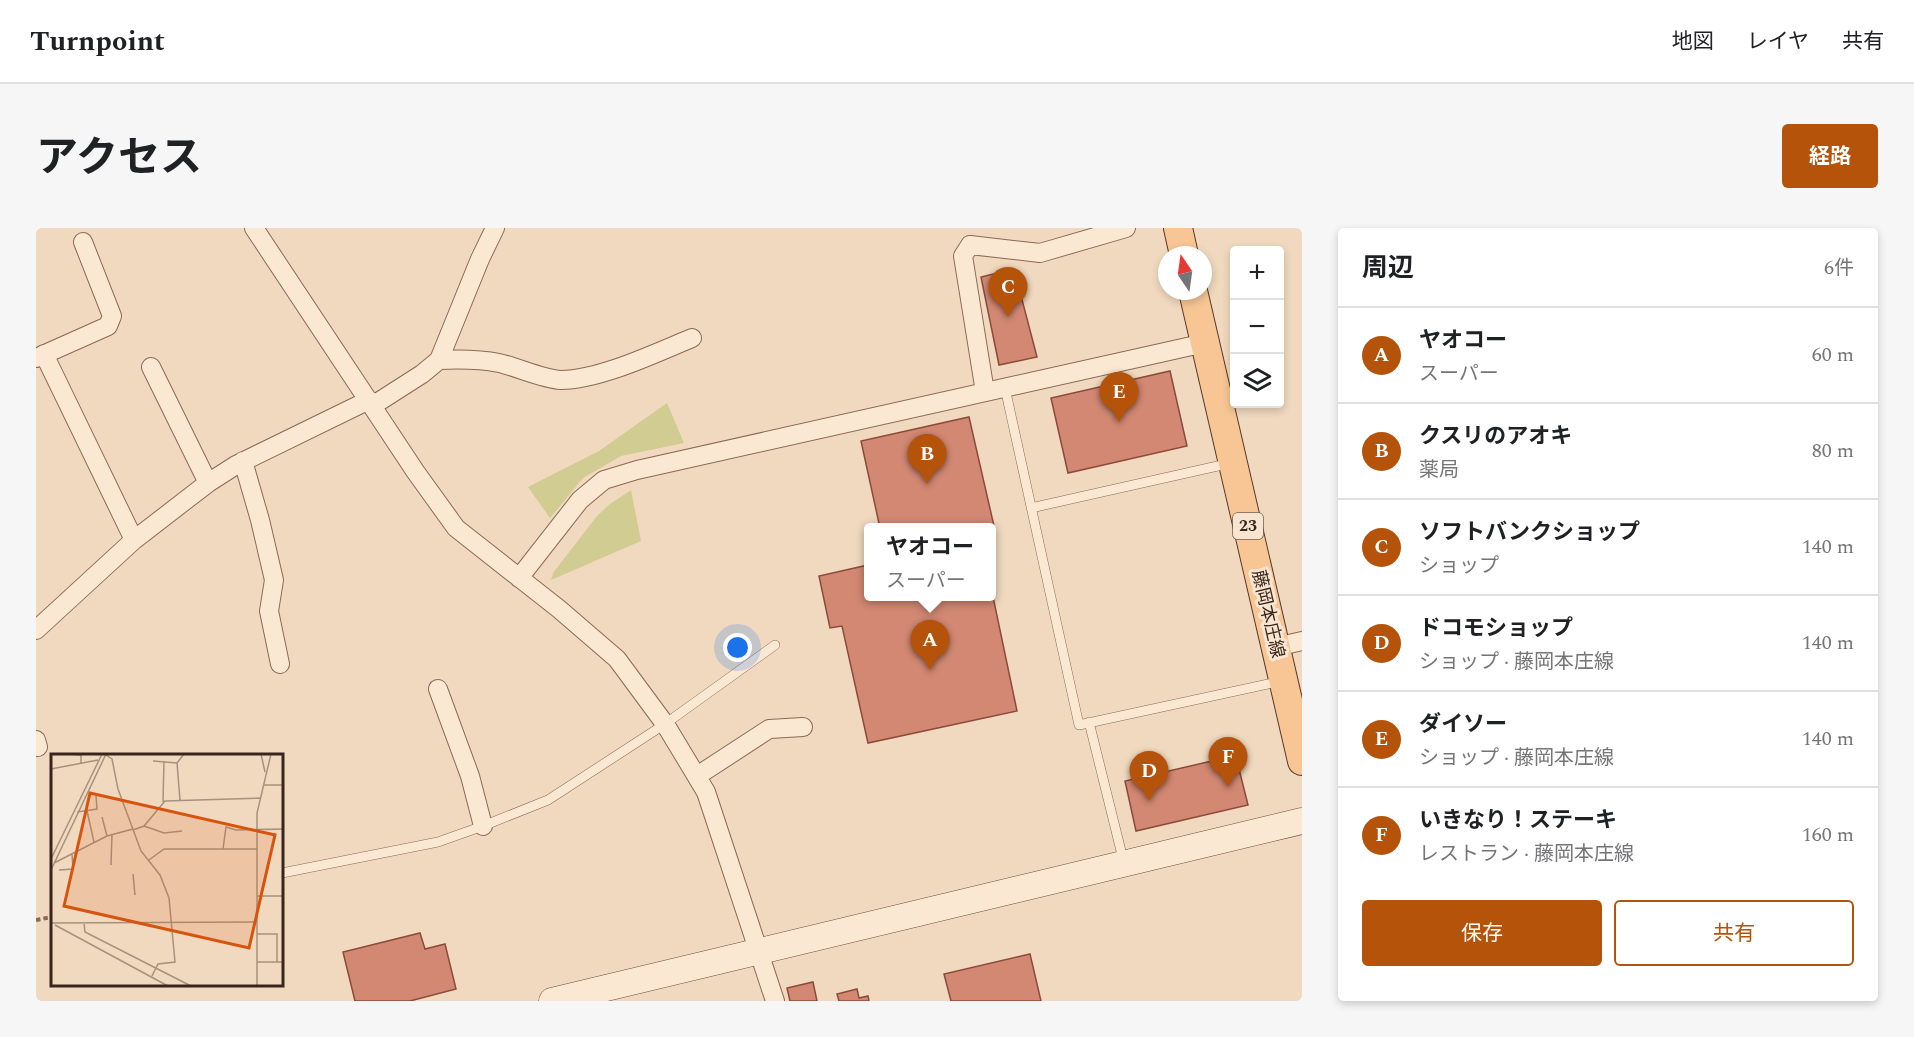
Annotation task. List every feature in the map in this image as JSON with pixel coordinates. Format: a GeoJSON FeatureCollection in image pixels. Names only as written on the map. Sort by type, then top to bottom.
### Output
{"type":"FeatureCollection","features":[{"type":"Feature","properties":{"kind":"main road"},"geometry":{"type":"LineString","coordinates":[[1178,228],[1182,246]]}},
{"type":"Feature","properties":{"kind":"main road","name":"藤岡本庄線"},"geometry":{"type":"LineString","coordinates":[[1195,300],[1233,462],[1289,644],[1283,681],[1302,761]]}},
{"type":"Feature","properties":{"kind":"street"},"geometry":{"type":"LineString","coordinates":[[254,228],[415,471],[456,528],[560,609],[617,659],[665,724],[706,792],[775,1001]]}},
{"type":"Feature","properties":{"kind":"street"},"geometry":{"type":"LineString","coordinates":[[36,630],[134,540],[208,483],[243,461],[370,403],[422,374],[439,360],[495,228]]}},
{"type":"Feature","properties":{"kind":"street"},"geometry":{"type":"LineString","coordinates":[[985,392],[963,256],[970,245],[1040,253],[1126,228]]}},
{"type":"Feature","properties":{"kind":"street"},"geometry":{"type":"LineString","coordinates":[[83,242],[112,316],[108,326],[40,356],[134,540]]}},
{"type":"Feature","properties":{"kind":"street"},"geometry":{"type":"LineString","coordinates":[[439,360],[476,359],[558,380],[578,379],[628,364],[692,338]]}},
{"type":"Feature","properties":{"kind":"street"},"geometry":{"type":"LineString","coordinates":[[519,578],[580,500],[604,480],[637,470],[1205,343]]}},
{"type":"Feature","properties":{"kind":"street"},"geometry":{"type":"LineString","coordinates":[[152,367],[208,483]]}},
{"type":"Feature","properties":{"kind":"street"},"geometry":{"type":"LineString","coordinates":[[243,461],[260,520],[273,580],[269,611],[280,664]]}},
{"type":"Feature","properties":{"kind":"street"},"geometry":{"type":"LineString","coordinates":[[438,689],[470,776],[483,826]]}},
{"type":"Feature","properties":{"kind":"street"},"geometry":{"type":"LineString","coordinates":[[697,776],[768,729],[803,727]]}},
{"type":"Feature","properties":{"kind":"street"},"geometry":{"type":"LineString","coordinates":[[36,740],[38,747],[36,747]]}},
{"type":"Feature","properties":{"kind":"street"},"geometry":{"type":"LineString","coordinates":[[552,1001],[1302,821]]}},
{"type":"Feature","properties":{"kind":"lane"},"geometry":{"type":"LineString","coordinates":[[1005,388],[1079,725],[1283,681]]}},
{"type":"Feature","properties":{"kind":"lane"},"geometry":{"type":"LineString","coordinates":[[1031,508],[1233,462]]}},
{"type":"Feature","properties":{"kind":"lane"},"geometry":{"type":"LineString","coordinates":[[284,873],[438,842],[548,800],[665,724],[775,645]]}},
{"type":"Feature","properties":{"kind":"lane"},"geometry":{"type":"LineString","coordinates":[[1089,722],[1124,864]]}},
{"type":"Feature","properties":{"kind":"path"},"geometry":{"type":"LineString","coordinates":[[36,920],[51,916]]}},
{"type":"Feature","properties":{"kind":"shaded area"},"geometry":{"type":"Polygon","coordinates":[[[667,403],[684,443],[621,456],[583,478],[550,518],[528,487],[599,451],[667,403]]]}},
{"type":"Feature","properties":{"kind":"shaded area"},"geometry":{"type":"Polygon","coordinates":[[[631,490],[641,541],[551,580],[553,573],[597,516],[631,490]]]}},
{"type":"Feature","properties":{"kind":"building"},"geometry":{"type":"Polygon","coordinates":[[[1014,269],[1037,357],[999,365],[981,277],[1014,269]]]}},
{"type":"Feature","properties":{"kind":"building"},"geometry":{"type":"Polygon","coordinates":[[[1170,371],[1187,446],[1068,473],[1051,398],[1170,371]]]}},
{"type":"Feature","properties":{"kind":"building"},"geometry":{"type":"Polygon","coordinates":[[[969,417],[993,523],[879,523],[861,441],[969,417]]]}},
{"type":"Feature","properties":{"kind":"building"},"geometry":{"type":"Polygon","coordinates":[[[864,566],[864,601],[994,601],[1017,711],[868,743],[842,626],[830,628],[819,576],[864,566]]]}},
{"type":"Feature","properties":{"kind":"building"},"geometry":{"type":"Polygon","coordinates":[[[1212,761],[1215,770],[1238,765],[1248,805],[1136,831],[1125,781],[1212,761]]]}},
{"type":"Feature","properties":{"kind":"building"},"geometry":{"type":"Polygon","coordinates":[[[420,933],[425,949],[445,944],[456,989],[410,1001],[355,1001],[343,952],[420,933]]]}},
{"type":"Feature","properties":{"kind":"building"},"geometry":{"type":"Polygon","coordinates":[[[1030,954],[1041,1001],[951,1001],[944,974],[1030,954]]]}},
{"type":"Feature","properties":{"kind":"building"},"geometry":{"type":"Polygon","coordinates":[[[813,982],[817,1001],[790,1001],[787,988],[813,982]]]}},
{"type":"Feature","properties":{"kind":"building"},"geometry":{"type":"Polygon","coordinates":[[[857,989],[859,998],[868,996],[869,1001],[839,1001],[837,994],[857,989]]]}},
{"type":"Feature","properties":{"kind":"place","name":"ソフトバンクショップ"},"geometry":{"type":"Point","coordinates":[1008,317]}},
{"type":"Feature","properties":{"kind":"place","name":"ダイソー"},"geometry":{"type":"Point","coordinates":[1119,422]}},
{"type":"Feature","properties":{"kind":"place","name":"クスリのアオキ"},"geometry":{"type":"Point","coordinates":[927,484]}},
{"type":"Feature","properties":{"kind":"place","name":"ヤオコー"},"geometry":{"type":"Point","coordinates":[930,670]}},
{"type":"Feature","properties":{"kind":"place","name":"いきなり！ステーキ"},"geometry":{"type":"Point","coordinates":[1228,787]}},
{"type":"Feature","properties":{"kind":"place","name":"ドコモショップ"},"geometry":{"type":"Point","coordinates":[1149,801]}}]}
